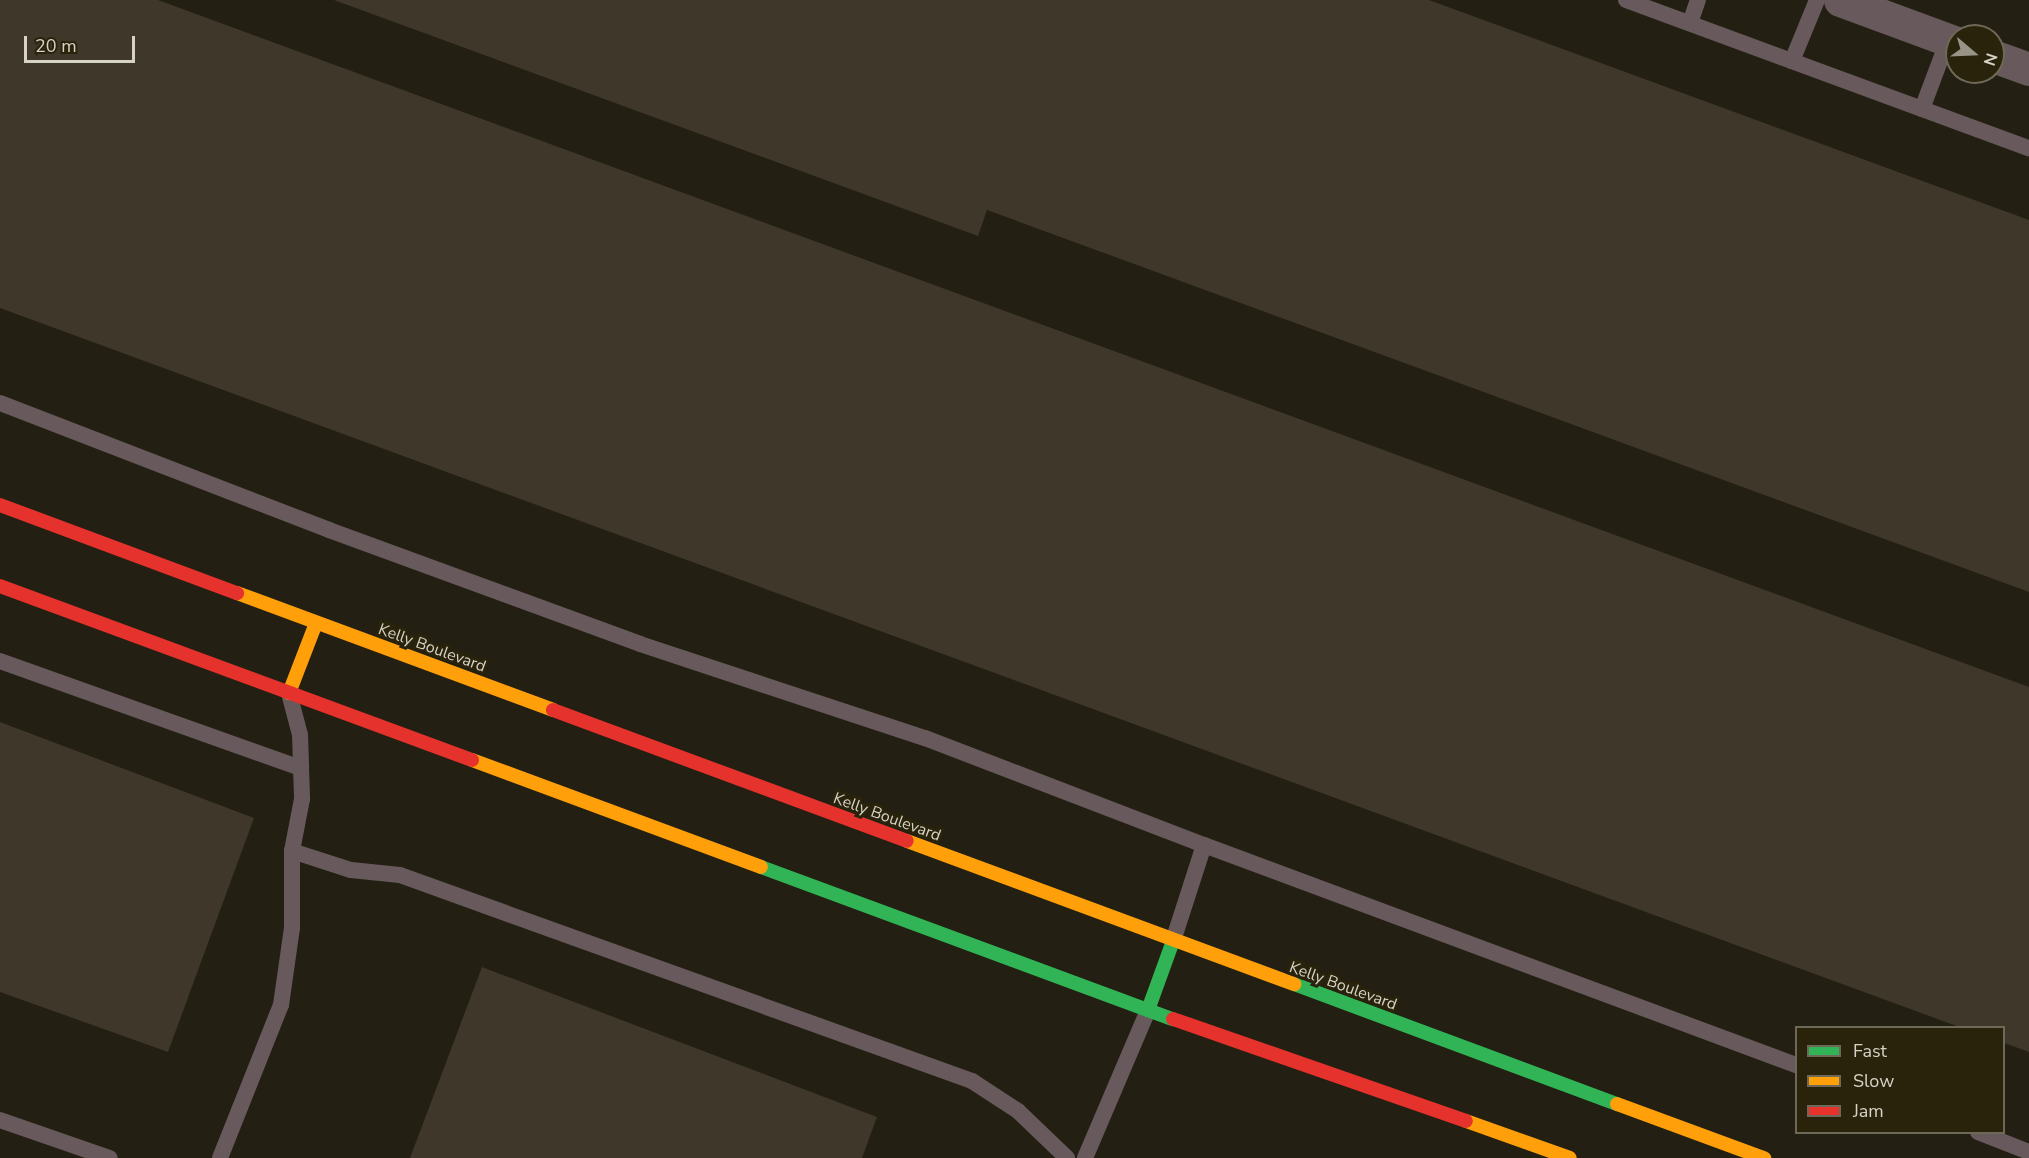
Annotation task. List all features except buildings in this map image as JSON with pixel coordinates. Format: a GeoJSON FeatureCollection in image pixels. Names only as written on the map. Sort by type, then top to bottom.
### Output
{"type":"FeatureCollection","features":[{"type":"Feature","properties":{"kind":"street"},"geometry":{"type":"LineString","coordinates":[[1840,0],[1945,38]]}},
{"type":"Feature","properties":{"kind":"street"},"geometry":{"type":"LineString","coordinates":[[2005,60],[2029,69]]}},
{"type":"Feature","properties":{"kind":"street","name":"Kelly Boulevard"},"geometry":{"type":"LineString","coordinates":[[0,505],[1764,1158]]}},
{"type":"Feature","properties":{"kind":"street"},"geometry":{"type":"LineString","coordinates":[[0,586],[1148,1010],[1570,1158]]}},
{"type":"Feature","properties":{"kind":"street"},"geometry":{"type":"LineString","coordinates":[[289,693],[316,622]]}},
{"type":"Feature","properties":{"kind":"street"},"geometry":{"type":"LineString","coordinates":[[1148,1010],[1173,941]]}},
{"type":"Feature","properties":{"kind":"lane"},"geometry":{"type":"LineString","coordinates":[[1626,0],[2029,148]]}},
{"type":"Feature","properties":{"kind":"lane"},"geometry":{"type":"LineString","coordinates":[[1690,23],[1698,0]]}},
{"type":"Feature","properties":{"kind":"lane"},"geometry":{"type":"LineString","coordinates":[[1792,61],[1817,0]]}},
{"type":"Feature","properties":{"kind":"lane"},"geometry":{"type":"LineString","coordinates":[[1922,109],[1945,59]]}},
{"type":"Feature","properties":{"kind":"lane"},"geometry":{"type":"LineString","coordinates":[[0,403],[317,526],[640,644],[925,738],[1204,846],[1795,1064]]}},
{"type":"Feature","properties":{"kind":"lane"},"geometry":{"type":"LineString","coordinates":[[0,661],[301,768]]}},
{"type":"Feature","properties":{"kind":"lane"},"geometry":{"type":"LineString","coordinates":[[220,1158],[281,1005],[292,928],[292,851],[302,799],[300,735],[289,693]]}},
{"type":"Feature","properties":{"kind":"lane"},"geometry":{"type":"LineString","coordinates":[[1173,941],[1204,846]]}},
{"type":"Feature","properties":{"kind":"lane"},"geometry":{"type":"LineString","coordinates":[[292,851],[351,870],[400,875],[972,1081],[1018,1111],[1067,1158]]}},
{"type":"Feature","properties":{"kind":"lane"},"geometry":{"type":"LineString","coordinates":[[1085,1158],[1148,1010]]}},
{"type":"Feature","properties":{"kind":"lane"},"geometry":{"type":"LineString","coordinates":[[0,1120],[110,1158]]}},
{"type":"Feature","properties":{"kind":"lane"},"geometry":{"type":"LineString","coordinates":[[1983,1134],[2029,1152]]}},
{"type":"Feature","properties":{"kind":"traffic: fast"},"geometry":{"type":"LineString","coordinates":[[761,867],[1173,1019]]}},
{"type":"Feature","properties":{"kind":"traffic: fast"},"geometry":{"type":"LineString","coordinates":[[1148,1010],[1173,941]]}},
{"type":"Feature","properties":{"kind":"traffic: fast"},"geometry":{"type":"LineString","coordinates":[[1294,984],[1617,1104]]}},
{"type":"Feature","properties":{"kind":"traffic: slow"},"geometry":{"type":"LineString","coordinates":[[237,593],[553,710]]}},
{"type":"Feature","properties":{"kind":"traffic: slow"},"geometry":{"type":"LineString","coordinates":[[289,693],[316,623]]}},
{"type":"Feature","properties":{"kind":"traffic: slow"},"geometry":{"type":"LineString","coordinates":[[472,760],[761,867]]}},
{"type":"Feature","properties":{"kind":"traffic: slow"},"geometry":{"type":"LineString","coordinates":[[907,841],[1294,984]]}},
{"type":"Feature","properties":{"kind":"traffic: slow"},"geometry":{"type":"LineString","coordinates":[[1617,1104],[1764,1158]]}},
{"type":"Feature","properties":{"kind":"traffic: slow"},"geometry":{"type":"LineString","coordinates":[[1466,1121],[1570,1158]]}},
{"type":"Feature","properties":{"kind":"traffic: jam"},"geometry":{"type":"LineString","coordinates":[[0,505],[237,593]]}},
{"type":"Feature","properties":{"kind":"traffic: jam"},"geometry":{"type":"LineString","coordinates":[[0,586],[472,760]]}},
{"type":"Feature","properties":{"kind":"traffic: jam"},"geometry":{"type":"LineString","coordinates":[[553,710],[907,841]]}},
{"type":"Feature","properties":{"kind":"traffic: jam"},"geometry":{"type":"LineString","coordinates":[[1173,1019],[1466,1121]]}}]}
